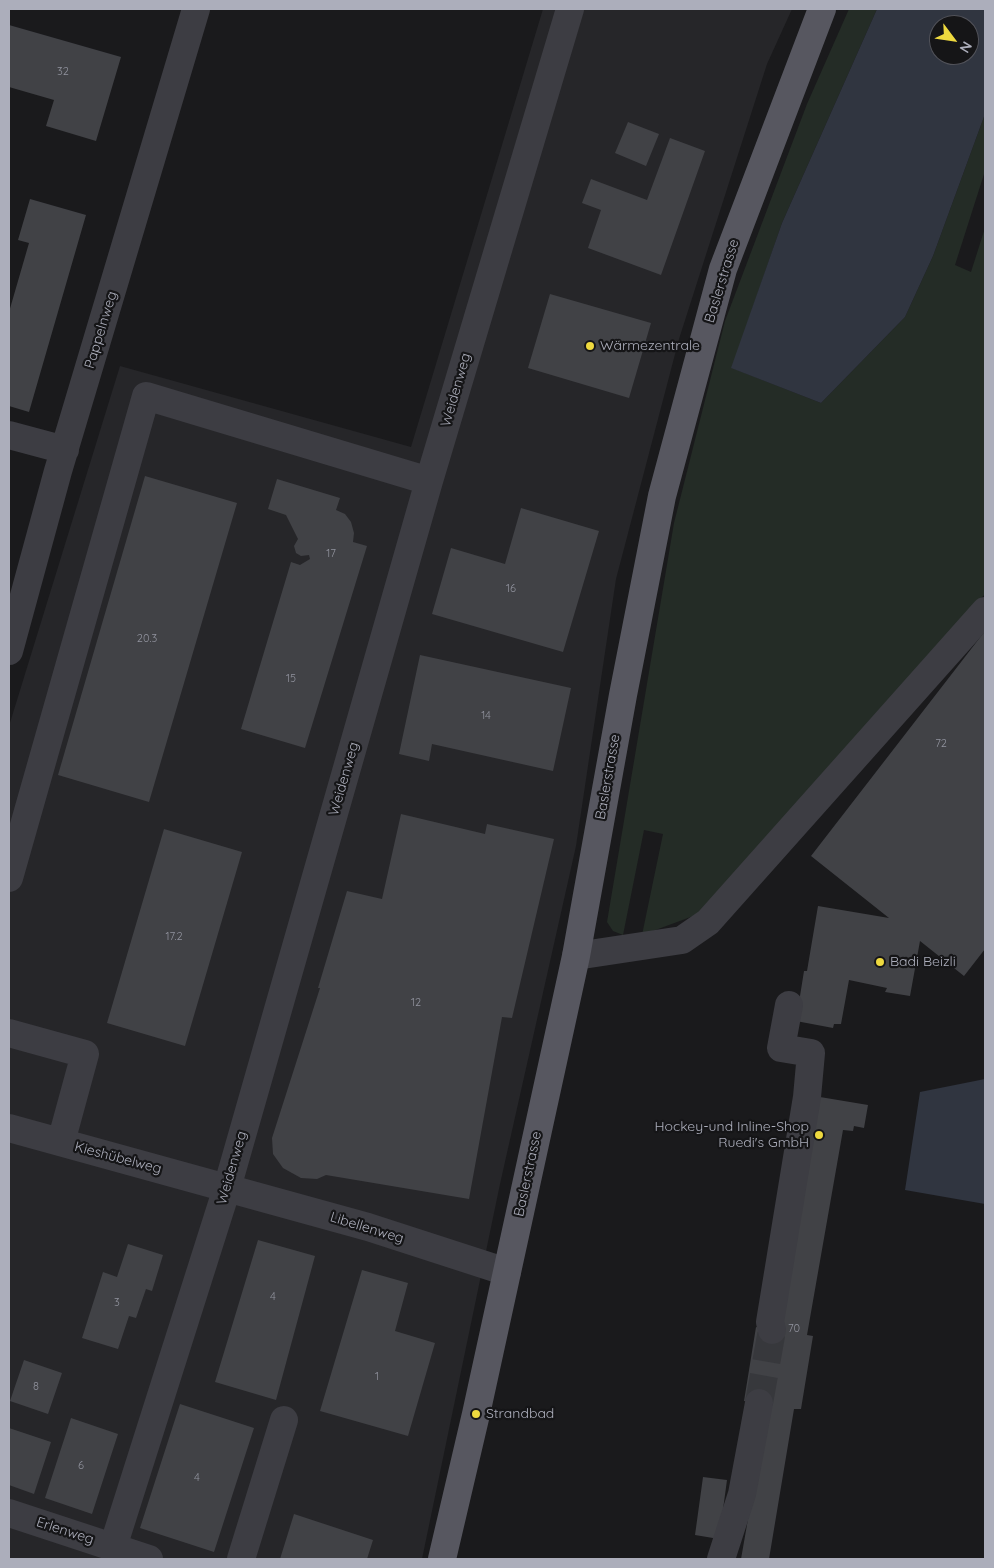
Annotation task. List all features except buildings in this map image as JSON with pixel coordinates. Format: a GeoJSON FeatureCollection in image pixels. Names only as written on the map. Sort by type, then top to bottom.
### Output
{"type":"FeatureCollection","features":[{"type":"Feature","properties":{"kind":"main road","name":"Baslerstrasse"},"geometry":{"type":"LineString","coordinates":[[442,1559],[576,956],[623,695],[662,496],[723,269],[822,9]]}},
{"type":"Feature","properties":{"kind":"street","name":"Pappelnweg"},"geometry":{"type":"LineString","coordinates":[[9,651],[65,450],[196,9]]}},
{"type":"Feature","properties":{"kind":"street","name":"Weidenweg"},"geometry":{"type":"LineString","coordinates":[[113,1547],[227,1188],[429,481],[570,9]]}},
{"type":"Feature","properties":{"kind":"street"},"geometry":{"type":"LineString","coordinates":[[9,878],[146,396],[429,481]]}},
{"type":"Feature","properties":{"kind":"street"},"geometry":{"type":"LineString","coordinates":[[9,435],[65,450]]}},
{"type":"Feature","properties":{"kind":"street"},"geometry":{"type":"LineString","coordinates":[[576,956],[682,940],[708,922],[985,611]]}},
{"type":"Feature","properties":{"kind":"street"},"geometry":{"type":"LineString","coordinates":[[772,1330],[770,1322],[807,1097],[811,1053],[781,1048],[789,1005]]}},
{"type":"Feature","properties":{"kind":"street"},"geometry":{"type":"LineString","coordinates":[[9,1034],[85,1054],[61,1142]]}},
{"type":"Feature","properties":{"kind":"street","name":"Kieshübelweg"},"geometry":{"type":"LineString","coordinates":[[9,1128],[227,1188]]}},
{"type":"Feature","properties":{"kind":"street","name":"Libellenweg"},"geometry":{"type":"LineString","coordinates":[[227,1188],[368,1227],[507,1272]]}},
{"type":"Feature","properties":{"kind":"street"},"geometry":{"type":"LineString","coordinates":[[721,1559],[742,1494],[759,1403]]}},
{"type":"Feature","properties":{"kind":"street"},"geometry":{"type":"LineString","coordinates":[[241,1559],[284,1420]]}},
{"type":"Feature","properties":{"kind":"street","name":"Erlenweg"},"geometry":{"type":"LineString","coordinates":[[9,1513],[149,1559]]}},
{"type":"Feature","properties":{"kind":"shaded area"},"geometry":{"type":"Polygon","coordinates":[[[543,9],[792,9],[767,64],[679,339],[616,579],[576,846],[500,1184],[422,1559],[9,1559],[9,726],[120,366],[411,447],[543,9]]]}},
{"type":"Feature","properties":{"kind":"shaded area"},"geometry":{"type":"Polygon","coordinates":[[[849,9],[877,9],[782,223],[732,368],[821,403],[905,317],[933,256],[985,114],[985,171],[955,265],[971,272],[985,228],[985,594],[906,681],[704,912],[642,935],[663,834],[644,830],[623,935],[613,931],[607,922],[674,523],[725,321],[807,104],[849,9]]]}},
{"type":"Feature","properties":{"kind":"shaded area"},"geometry":{"type":"Polygon","coordinates":[[[877,9],[985,9],[985,114],[933,256],[905,317],[821,403],[731,368],[782,223],[877,9]]]}},
{"type":"Feature","properties":{"kind":"shaded area"},"geometry":{"type":"Polygon","coordinates":[[[985,1079],[985,1204],[905,1190],[920,1092],[985,1079]]]}},
{"type":"Feature","properties":{"kind":"tunnel"},"geometry":{"type":"LineString","coordinates":[[759,1403],[772,1330]]}},
{"type":"Feature","properties":{"kind":"place","name":"Wärmezentrale"},"geometry":{"type":"Point","coordinates":[590,346]}},
{"type":"Feature","properties":{"kind":"place","name":"Badi Beizli"},"geometry":{"type":"Point","coordinates":[880,962]}},
{"type":"Feature","properties":{"kind":"place","name":"Hockey-und Inline-Shop Ruedi's GmbH"},"geometry":{"type":"Point","coordinates":[819,1135]}},
{"type":"Feature","properties":{"kind":"place","name":"Strandbad"},"geometry":{"type":"Point","coordinates":[476,1414]}}]}
